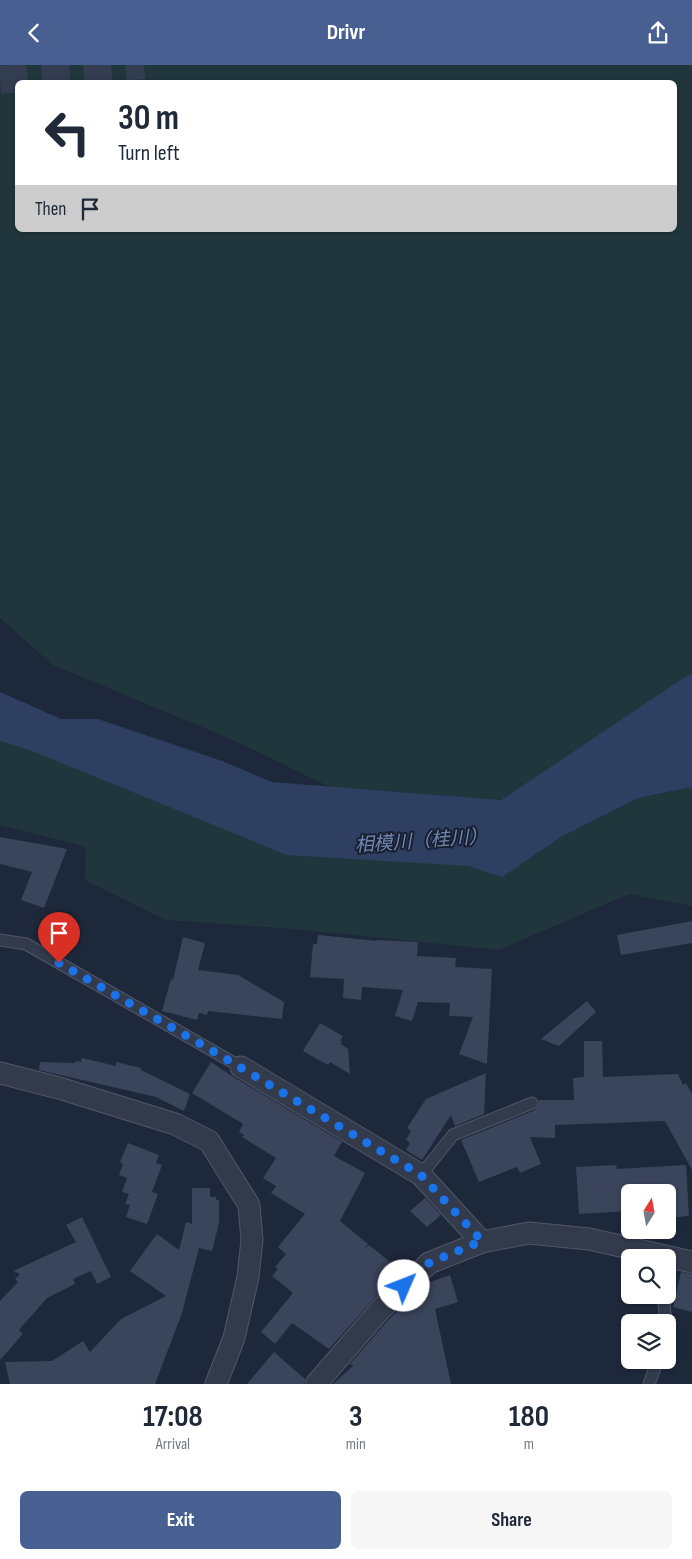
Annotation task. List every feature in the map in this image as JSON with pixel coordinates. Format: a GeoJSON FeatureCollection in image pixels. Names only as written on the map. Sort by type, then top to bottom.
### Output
{"type":"FeatureCollection","features":[{"type":"Feature","properties":{"kind":"street"},"geometry":{"type":"LineString","coordinates":[[241,1067],[421,1175],[482,1241]]}},
{"type":"Feature","properties":{"kind":"street"},"geometry":{"type":"LineString","coordinates":[[0,1073],[59,1088],[175,1124],[209,1141],[249,1205],[252,1240],[248,1277],[234,1338],[216,1384]]}},
{"type":"Feature","properties":{"kind":"street"},"geometry":{"type":"LineString","coordinates":[[316,1384],[380,1310],[429,1263],[482,1241],[529,1233],[589,1239],[630,1249]]}},
{"type":"Feature","properties":{"kind":"street"},"geometry":{"type":"LineString","coordinates":[[676,1259],[692,1261]]}},
{"type":"Feature","properties":{"kind":"lane"},"geometry":{"type":"LineString","coordinates":[[0,940],[26,944],[241,1067]]}},
{"type":"Feature","properties":{"kind":"lane"},"geometry":{"type":"LineString","coordinates":[[421,1175],[453,1135],[532,1103]]}},
{"type":"Feature","properties":{"kind":"lane"},"geometry":{"type":"LineString","coordinates":[[649,1384],[655,1369]]}},
{"type":"Feature","properties":{"kind":"green space"},"geometry":{"type":"Polygon","coordinates":[[[0,65],[692,65],[692,674],[501,800],[330,787],[233,740],[53,665],[0,618],[0,65]]]}},
{"type":"Feature","properties":{"kind":"green space"},"geometry":{"type":"Polygon","coordinates":[[[0,741],[502,876],[561,837],[638,798],[692,787],[692,906],[629,894],[499,950],[294,929],[166,920],[85,880],[86,847],[0,825],[0,741]]]}},
{"type":"Feature","properties":{"kind":"water","name":"相模川（桂川）"},"geometry":{"type":"Polygon","coordinates":[[[692,674],[692,787],[638,798],[561,837],[502,877],[468,866],[287,855],[32,751],[0,741],[0,692],[61,719],[98,719],[222,761],[272,782],[501,800],[692,674]]]}},
{"type":"Feature","properties":{"kind":"building"},"geometry":{"type":"Polygon","coordinates":[[[0,837],[67,849],[44,908],[21,900],[32,872],[0,864],[0,837]]]}},
{"type":"Feature","properties":{"kind":"building"},"geometry":{"type":"Polygon","coordinates":[[[692,921],[692,943],[621,955],[617,935],[692,921]]]}},
{"type":"Feature","properties":{"kind":"building"},"geometry":{"type":"Polygon","coordinates":[[[318,935],[377,941],[418,942],[417,956],[456,958],[455,967],[492,969],[487,1064],[459,1054],[473,1017],[449,1016],[450,1003],[418,1002],[412,1021],[395,1016],[403,990],[362,987],[361,1000],[343,998],[344,979],[310,977],[313,944],[317,944],[318,935]]]}},
{"type":"Feature","properties":{"kind":"building"},"geometry":{"type":"Polygon","coordinates":[[[183,937],[205,943],[198,970],[238,975],[284,1002],[282,1019],[208,1011],[207,1015],[199,1013],[197,1020],[162,1011],[171,979],[173,980],[183,937]]]}},
{"type":"Feature","properties":{"kind":"building"},"geometry":{"type":"Polygon","coordinates":[[[587,1001],[596,1012],[559,1046],[541,1039],[587,1001]]]}},
{"type":"Feature","properties":{"kind":"building"},"geometry":{"type":"Polygon","coordinates":[[[320,1023],[343,1036],[340,1041],[348,1049],[350,1074],[330,1062],[328,1065],[303,1051],[320,1023]]]}},
{"type":"Feature","properties":{"kind":"building"},"geometry":{"type":"Polygon","coordinates":[[[584,1041],[602,1041],[603,1077],[678,1074],[683,1085],[686,1083],[692,1094],[692,1170],[665,1121],[555,1125],[555,1138],[530,1137],[541,1164],[520,1173],[517,1167],[479,1182],[461,1140],[535,1110],[539,1105],[539,1100],[574,1100],[573,1078],[584,1077],[584,1041]]]}},
{"type":"Feature","properties":{"kind":"building"},"geometry":{"type":"Polygon","coordinates":[[[82,1058],[116,1066],[116,1062],[141,1068],[141,1070],[190,1094],[184,1111],[156,1097],[39,1070],[40,1062],[75,1063],[76,1061],[81,1062],[82,1058]]]}},
{"type":"Feature","properties":{"kind":"building"},"geometry":{"type":"Polygon","coordinates":[[[211,1062],[342,1142],[334,1156],[365,1173],[340,1221],[368,1244],[364,1249],[369,1245],[390,1262],[384,1270],[395,1279],[371,1302],[329,1349],[292,1323],[275,1344],[261,1332],[293,1293],[272,1276],[278,1269],[275,1267],[286,1254],[278,1247],[305,1214],[271,1193],[276,1186],[263,1178],[276,1158],[242,1137],[244,1135],[239,1132],[243,1124],[192,1093],[211,1062]]]}},
{"type":"Feature","properties":{"kind":"building"},"geometry":{"type":"Polygon","coordinates":[[[486,1073],[484,1114],[455,1126],[451,1115],[422,1160],[406,1150],[410,1143],[406,1140],[411,1131],[407,1128],[426,1099],[486,1073]]]}},
{"type":"Feature","properties":{"kind":"building"},"geometry":{"type":"Polygon","coordinates":[[[128,1143],[159,1155],[156,1163],[162,1165],[152,1192],[158,1194],[147,1224],[126,1217],[130,1205],[125,1204],[129,1194],[122,1192],[127,1178],[119,1175],[123,1164],[120,1162],[128,1143]]]}},
{"type":"Feature","properties":{"kind":"building"},"geometry":{"type":"Polygon","coordinates":[[[616,1165],[617,1169],[686,1165],[689,1216],[676,1217],[676,1184],[621,1184],[621,1212],[579,1214],[576,1167],[616,1165]]]}},
{"type":"Feature","properties":{"kind":"building"},"geometry":{"type":"Polygon","coordinates":[[[192,1188],[210,1188],[210,1197],[216,1197],[216,1200],[219,1200],[219,1223],[212,1251],[199,1248],[182,1313],[155,1384],[10,1384],[5,1362],[52,1361],[83,1341],[90,1352],[121,1319],[166,1296],[130,1271],[157,1234],[179,1250],[186,1222],[192,1224],[192,1188]]]}},
{"type":"Feature","properties":{"kind":"building"},"geometry":{"type":"Polygon","coordinates":[[[425,1198],[441,1215],[427,1227],[410,1211],[425,1198]]]}},
{"type":"Feature","properties":{"kind":"building"},"geometry":{"type":"Polygon","coordinates":[[[82,1217],[111,1277],[97,1284],[91,1271],[73,1279],[75,1284],[47,1298],[19,1330],[23,1334],[0,1360],[0,1301],[18,1282],[15,1279],[20,1274],[13,1271],[76,1242],[66,1225],[82,1217]]]}},
{"type":"Feature","properties":{"kind":"building"},"geometry":{"type":"Polygon","coordinates":[[[681,1272],[692,1274],[692,1312],[673,1307],[674,1304],[676,1304],[676,1294],[681,1272]]]}},
{"type":"Feature","properties":{"kind":"building"},"geometry":{"type":"Polygon","coordinates":[[[450,1275],[458,1302],[435,1309],[451,1384],[333,1384],[353,1366],[350,1364],[389,1319],[427,1283],[450,1275]]]}},
{"type":"Feature","properties":{"kind":"building"},"geometry":{"type":"Polygon","coordinates":[[[274,1352],[305,1379],[304,1384],[247,1384],[274,1352]]]}},
{"type":"Feature","properties":{"kind":"tunnel"},"geometry":{"type":"LineString","coordinates":[[0,80],[144,65]]}},
{"type":"Feature","properties":{"kind":"route"},"geometry":{"type":"LineString","coordinates":[[59,963],[206,1047],[421,1175],[482,1241],[429,1263],[404,1286]]}}]}
